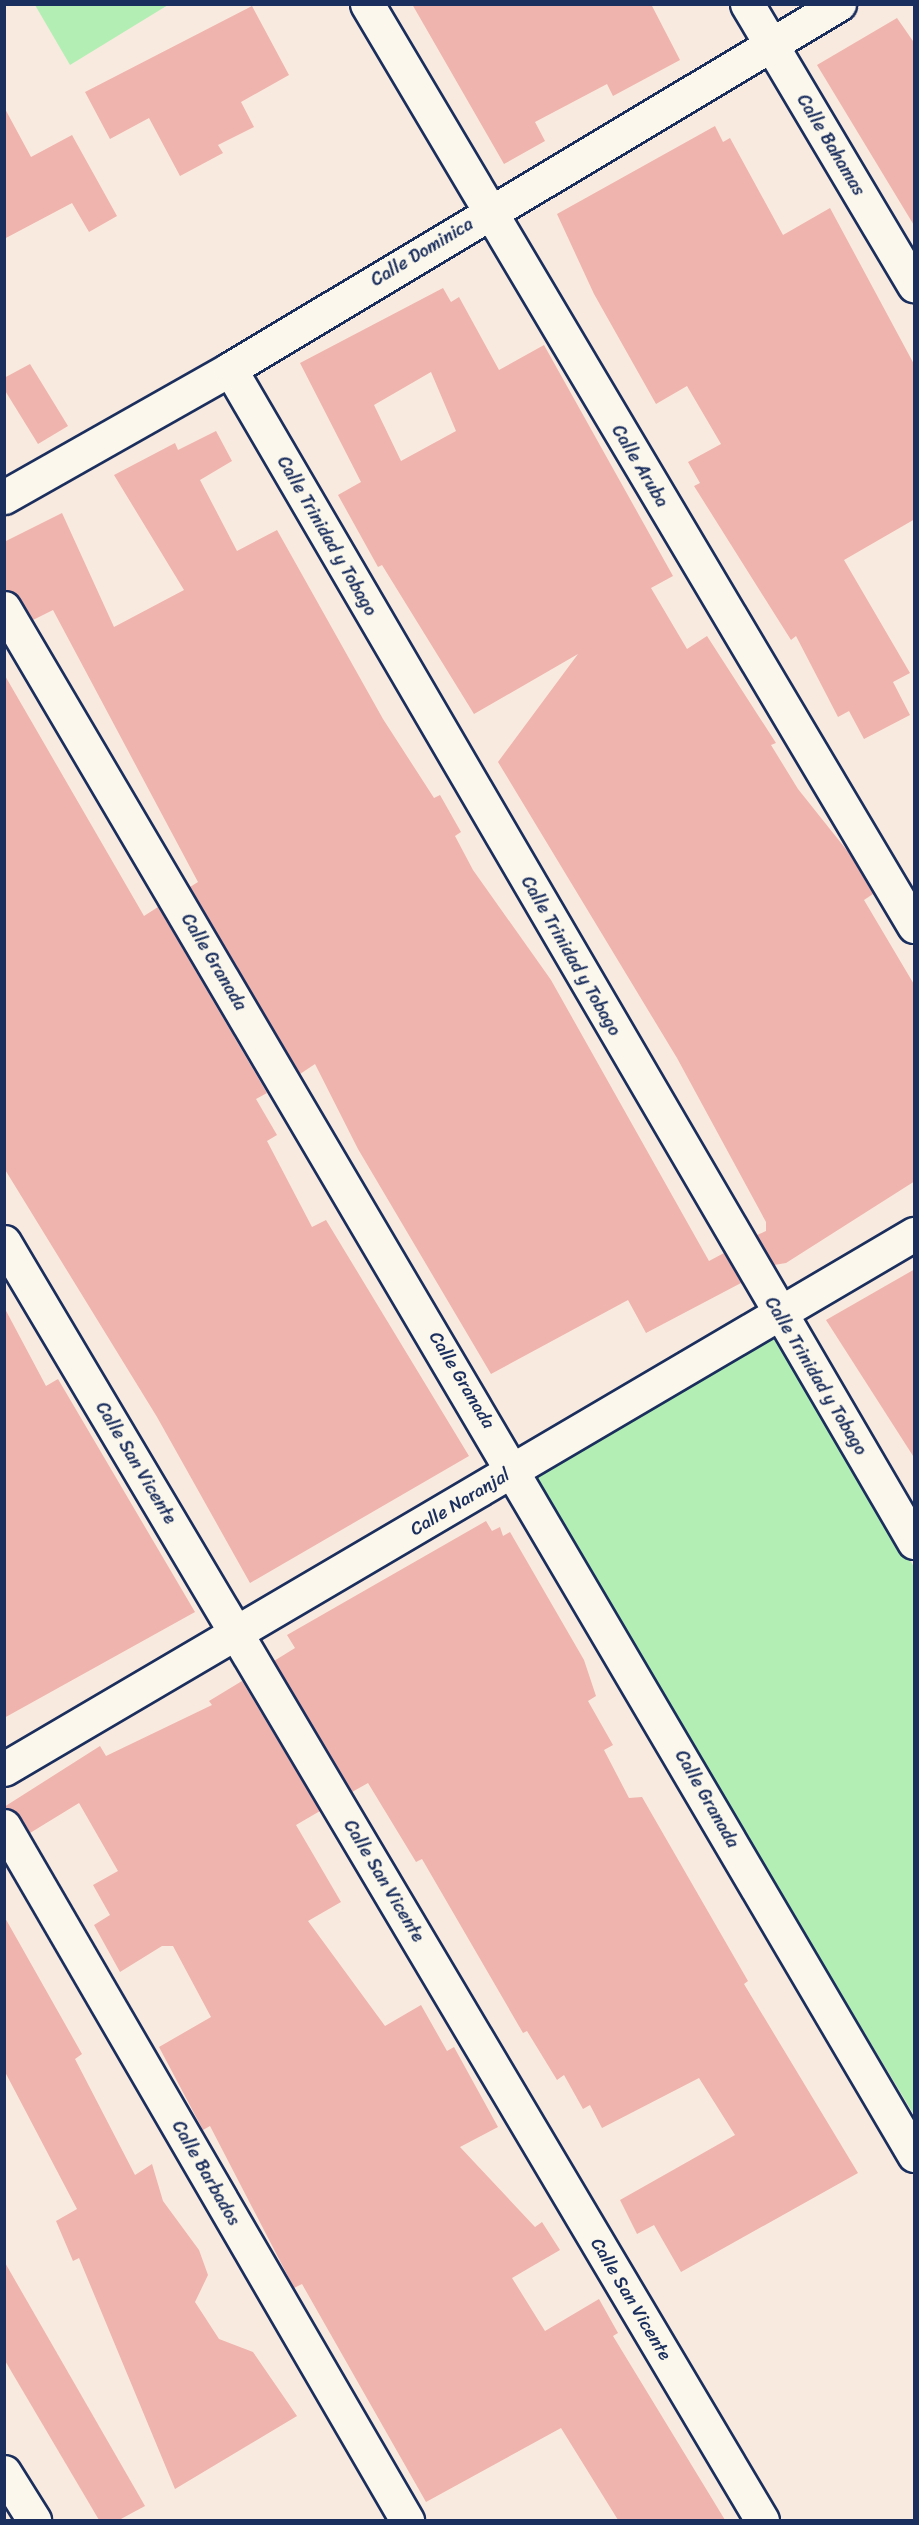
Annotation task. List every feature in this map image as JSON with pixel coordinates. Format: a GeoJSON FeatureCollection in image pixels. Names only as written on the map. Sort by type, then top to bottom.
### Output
{"type":"FeatureCollection","features":[{"type":"Feature","properties":{"kind":"street","name":"Calle Aruba"},"geometry":{"type":"LineString","coordinates":[[367,4],[488,212],[915,926]]}},
{"type":"Feature","properties":{"kind":"street","name":"Calle Bahamas"},"geometry":{"type":"LineString","coordinates":[[747,4],[915,285]]}},
{"type":"Feature","properties":{"kind":"street","name":"Calle Dominica"},"geometry":{"type":"LineString","coordinates":[[4,497],[230,369],[488,212],[838,4]]}},
{"type":"Feature","properties":{"kind":"street","name":"Calle Trinidad y Tobago"},"geometry":{"type":"LineString","coordinates":[[230,369],[778,1312],[915,1542]]}},
{"type":"Feature","properties":{"kind":"street","name":"Calle Granada"},"geometry":{"type":"LineString","coordinates":[[4,608],[515,1470],[915,2155]]}},
{"type":"Feature","properties":{"kind":"street","name":"Calle Naranjal"},"geometry":{"type":"LineString","coordinates":[[4,1769],[515,1470],[778,1312],[915,1234]]}},
{"type":"Feature","properties":{"kind":"street","name":"Calle San Vicente"},"geometry":{"type":"LineString","coordinates":[[4,1242],[762,2520]]}},
{"type":"Feature","properties":{"kind":"street","name":"Calle Barbados"},"geometry":{"type":"LineString","coordinates":[[4,1827],[407,2520]]}},
{"type":"Feature","properties":{"kind":"street"},"geometry":{"type":"LineString","coordinates":[[4,2472],[33,2520]]}},
{"type":"Feature","properties":{"kind":"green space"},"geometry":{"type":"Polygon","coordinates":[[[35,5],[168,5],[70,65],[35,5]]]}},
{"type":"Feature","properties":{"kind":"green space"},"geometry":{"type":"Polygon","coordinates":[[[774,1332],[914,1567],[914,2115],[529,1475],[774,1332]]]}},
{"type":"Feature","properties":{"kind":"building"},"geometry":{"type":"Polygon","coordinates":[[[412,4],[651,4],[680,60],[613,96],[607,84],[535,122],[545,141],[504,164],[412,4]]]}},
{"type":"Feature","properties":{"kind":"building"},"geometry":{"type":"Polygon","coordinates":[[[252,6],[289,75],[241,102],[254,127],[218,145],[223,153],[180,176],[149,118],[110,139],[85,92],[252,6]]]}},
{"type":"Feature","properties":{"kind":"building"},"geometry":{"type":"Polygon","coordinates":[[[897,18],[915,44],[915,227],[817,65],[897,18]]]}},
{"type":"Feature","properties":{"kind":"building"},"geometry":{"type":"Polygon","coordinates":[[[4,107],[31,157],[72,135],[117,216],[89,232],[72,203],[4,239],[4,107]]]}},
{"type":"Feature","properties":{"kind":"building"},"geometry":{"type":"Polygon","coordinates":[[[715,126],[723,142],[730,138],[783,235],[830,208],[915,366],[915,519],[844,560],[910,673],[893,682],[910,715],[864,739],[849,711],[838,717],[796,636],[791,640],[694,486],[700,483],[688,462],[721,444],[687,386],[656,404],[594,294],[557,214],[715,126]]]}},
{"type":"Feature","properties":{"kind":"building"},"geometry":{"type":"Polygon","coordinates":[[[443,288],[451,302],[459,297],[499,370],[544,345],[673,576],[651,588],[687,649],[707,636],[776,743],[771,745],[798,789],[849,853],[873,894],[864,900],[915,986],[915,1181],[786,1263],[774,1265],[757,1235],[766,1231],[766,1222],[677,1058],[498,762],[578,654],[474,714],[382,565],[378,567],[338,495],[361,482],[300,363],[443,288]],[[431,372],[374,405],[401,461],[456,431],[431,372]]]}},
{"type":"Feature","properties":{"kind":"building"},"geometry":{"type":"Polygon","coordinates":[[[30,364],[68,426],[38,444],[4,389],[4,378],[30,364]]]}},
{"type":"Feature","properties":{"kind":"building"},"geometry":{"type":"Polygon","coordinates":[[[216,431],[232,461],[200,480],[237,551],[277,530],[383,719],[434,798],[440,795],[461,832],[455,836],[473,870],[551,980],[709,1261],[724,1253],[741,1283],[646,1333],[628,1300],[491,1374],[358,1149],[315,1064],[300,1074],[190,887],[198,882],[53,610],[33,620],[20,598],[4,589],[4,542],[62,513],[114,627],[184,590],[114,475],[175,443],[178,450],[216,431]]]}},
{"type":"Feature","properties":{"kind":"building"},"geometry":{"type":"Polygon","coordinates":[[[4,674],[144,916],[158,907],[267,1093],[256,1099],[277,1135],[267,1141],[312,1227],[326,1220],[469,1456],[250,1583],[157,1417],[4,1168],[4,674]]]}},
{"type":"Feature","properties":{"kind":"building"},"geometry":{"type":"Polygon","coordinates":[[[915,1269],[915,1459],[826,1320],[915,1269]]]}},
{"type":"Feature","properties":{"kind":"building"},"geometry":{"type":"Polygon","coordinates":[[[4,1307],[46,1386],[58,1379],[195,1612],[4,1718],[4,1307]]]}},
{"type":"Feature","properties":{"kind":"building"},"geometry":{"type":"Polygon","coordinates":[[[486,1521],[492,1531],[500,1527],[503,1536],[510,1532],[584,1660],[596,1696],[588,1701],[613,1745],[604,1750],[629,1798],[642,1797],[748,1981],[744,1984],[858,2173],[681,2272],[654,2225],[637,2234],[620,2200],[735,2135],[699,2078],[602,2128],[590,2105],[583,2109],[564,2075],[557,2080],[527,2031],[523,2033],[422,1859],[416,1862],[368,1783],[352,1792],[274,1661],[295,1648],[287,1635],[486,1521]]]}},
{"type":"Feature","properties":{"kind":"building"},"geometry":{"type":"Polygon","coordinates":[[[242,1681],[320,1811],[296,1825],[341,1902],[308,1921],[385,2026],[421,2005],[447,2051],[454,2047],[498,2127],[460,2147],[535,2227],[542,2222],[560,2250],[512,2278],[545,2331],[599,2299],[618,2333],[613,2336],[725,2520],[618,2520],[561,2428],[426,2502],[302,2284],[294,2288],[210,2126],[203,2130],[159,2047],[211,2017],[173,1946],[162,1946],[120,1972],[94,1925],[110,1915],[93,1885],[118,1871],[79,1803],[30,1833],[20,1816],[4,1807],[100,1746],[106,1756],[212,1705],[209,1701],[242,1681]]]}},
{"type":"Feature","properties":{"kind":"building"},"geometry":{"type":"Polygon","coordinates":[[[4,1916],[82,2054],[75,2059],[135,2175],[152,2164],[163,2201],[199,2250],[208,2275],[195,2302],[219,2339],[253,2352],[297,2416],[175,2489],[79,2258],[73,2261],[56,2221],[77,2209],[4,2070],[4,1916]]]}},
{"type":"Feature","properties":{"kind":"building"},"geometry":{"type":"Polygon","coordinates":[[[4,2261],[145,2506],[119,2520],[99,2520],[4,2359],[4,2261]]]}}]}
